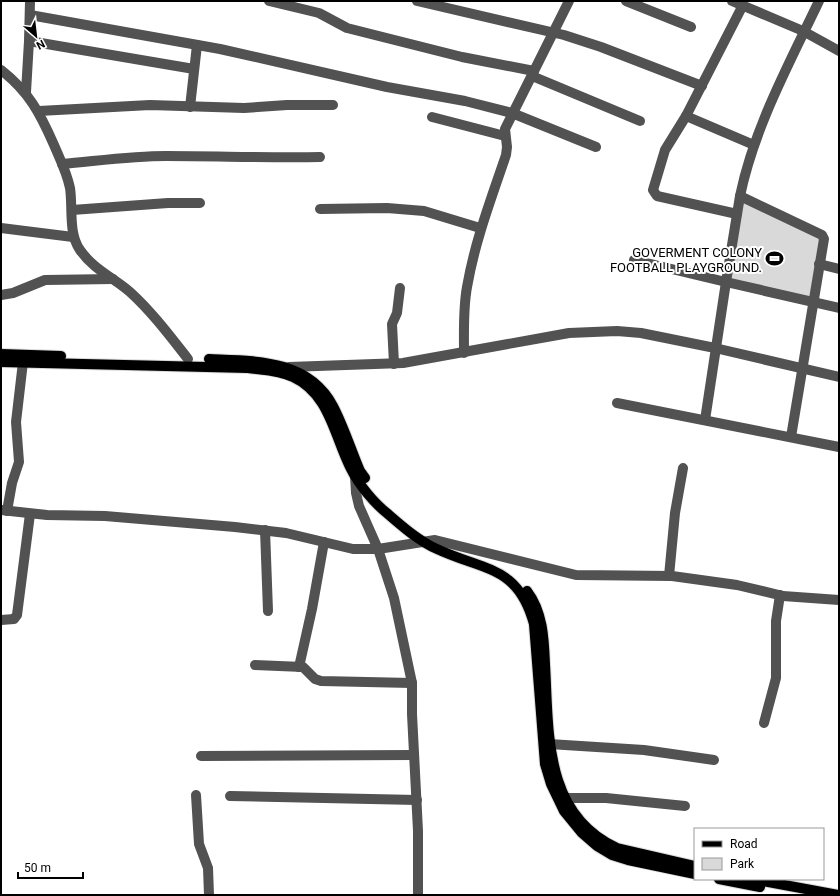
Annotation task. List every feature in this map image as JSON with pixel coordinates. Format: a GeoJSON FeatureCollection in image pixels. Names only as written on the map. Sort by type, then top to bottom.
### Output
{"type":"FeatureCollection","features":[{"type":"Feature","properties":{"kind":"main road"},"geometry":{"type":"LineString","coordinates":[[1,354],[243,360],[289,368],[311,380],[325,394],[338,418],[358,474]]}},
{"type":"Feature","properties":{"kind":"main road"},"geometry":{"type":"LineString","coordinates":[[1,362],[234,367],[286,374],[299,380],[321,401],[329,414],[358,474],[388,506],[429,541],[456,557],[491,568],[514,583],[525,600],[534,624],[544,764],[558,799],[572,821],[597,846],[612,855],[628,860],[694,874]]}},
{"type":"Feature","properties":{"kind":"main road"},"geometry":{"type":"LineString","coordinates":[[429,541],[506,570],[520,582],[533,600],[540,616],[544,644],[550,744],[553,766],[565,798],[579,820],[593,834],[617,848],[694,866]]}},
{"type":"Feature","properties":{"kind":"main road"},"geometry":{"type":"LineString","coordinates":[[724,880],[797,895]]}},
{"type":"Feature","properties":{"kind":"main road"},"geometry":{"type":"LineString","coordinates":[[757,880],[838,895]]}},
{"type":"Feature","properties":{"kind":"street"},"geometry":{"type":"LineString","coordinates":[[26,92],[30,41],[30,1]]}},
{"type":"Feature","properties":{"kind":"street"},"geometry":{"type":"LineString","coordinates":[[270,1],[319,13],[347,28],[533,74],[640,121]]}},
{"type":"Feature","properties":{"kind":"street"},"geometry":{"type":"LineString","coordinates":[[416,1],[552,32],[601,47],[702,86]]}},
{"type":"Feature","properties":{"kind":"street"},"geometry":{"type":"LineString","coordinates":[[464,354],[464,313],[467,287],[480,228],[506,155],[507,147],[505,129],[533,74],[552,32],[569,1]]}},
{"type":"Feature","properties":{"kind":"street"},"geometry":{"type":"LineString","coordinates":[[626,1],[691,27]]}},
{"type":"Feature","properties":{"kind":"street"},"geometry":{"type":"LineString","coordinates":[[732,1],[803,31],[839,51]]}},
{"type":"Feature","properties":{"kind":"street"},"geometry":{"type":"LineString","coordinates":[[705,420],[715,348],[740,196],[754,146],[803,31],[819,1]]}},
{"type":"Feature","properties":{"kind":"street"},"geometry":{"type":"LineString","coordinates":[[737,214],[657,196],[654,193],[665,150],[686,116],[743,5]]}},
{"type":"Feature","properties":{"kind":"street"},"geometry":{"type":"LineString","coordinates":[[30,15],[197,45],[387,87],[465,100],[512,113],[596,147]]}},
{"type":"Feature","properties":{"kind":"street"},"geometry":{"type":"LineString","coordinates":[[30,41],[194,69]]}},
{"type":"Feature","properties":{"kind":"street"},"geometry":{"type":"LineString","coordinates":[[190,107],[197,45]]}},
{"type":"Feature","properties":{"kind":"street"},"geometry":{"type":"LineString","coordinates":[[1,70],[26,92],[39,111],[62,164],[69,186],[73,237],[79,249],[92,264],[140,301],[188,358]]}},
{"type":"Feature","properties":{"kind":"street"},"geometry":{"type":"LineString","coordinates":[[39,111],[150,105],[244,108],[287,105],[333,105]]}},
{"type":"Feature","properties":{"kind":"street"},"geometry":{"type":"LineString","coordinates":[[686,116],[754,146]]}},
{"type":"Feature","properties":{"kind":"street"},"geometry":{"type":"LineString","coordinates":[[432,117],[505,136]]}},
{"type":"Feature","properties":{"kind":"street"},"geometry":{"type":"LineString","coordinates":[[62,164],[129,157],[320,157]]}},
{"type":"Feature","properties":{"kind":"street"},"geometry":{"type":"LineString","coordinates":[[740,196],[821,234],[824,239],[791,437]]}},
{"type":"Feature","properties":{"kind":"street"},"geometry":{"type":"LineString","coordinates":[[72,210],[168,203],[200,203]]}},
{"type":"Feature","properties":{"kind":"street"},"geometry":{"type":"LineString","coordinates":[[320,209],[387,208],[424,211],[480,228]]}},
{"type":"Feature","properties":{"kind":"street"},"geometry":{"type":"LineString","coordinates":[[1,228],[73,237]]}},
{"type":"Feature","properties":{"kind":"street"},"geometry":{"type":"LineString","coordinates":[[634,260],[839,308]]}},
{"type":"Feature","properties":{"kind":"street"},"geometry":{"type":"LineString","coordinates":[[819,264],[839,269]]}},
{"type":"Feature","properties":{"kind":"street"},"geometry":{"type":"LineString","coordinates":[[1,295],[13,293],[45,280],[113,279]]}},
{"type":"Feature","properties":{"kind":"street"},"geometry":{"type":"LineString","coordinates":[[394,364],[392,324],[398,313],[400,288]]}},
{"type":"Feature","properties":{"kind":"street"},"geometry":{"type":"LineString","coordinates":[[289,368],[394,364],[464,354],[569,333],[600,330],[641,333],[715,348],[839,377]]}},
{"type":"Feature","properties":{"kind":"street"},"geometry":{"type":"LineString","coordinates":[[22,362],[16,422],[19,462],[4,510],[30,514],[118,517],[265,530],[324,542],[346,549],[378,549],[429,541],[576,575],[669,576],[737,585],[780,595],[839,600]]}},
{"type":"Feature","properties":{"kind":"street"},"geometry":{"type":"LineString","coordinates":[[617,403],[839,447]]}},
{"type":"Feature","properties":{"kind":"street"},"geometry":{"type":"LineString","coordinates":[[669,576],[674,513],[683,468]]}},
{"type":"Feature","properties":{"kind":"street"},"geometry":{"type":"LineString","coordinates":[[358,474],[356,493],[359,506],[378,549],[400,621],[412,683],[417,800],[418,895]]}},
{"type":"Feature","properties":{"kind":"street"},"geometry":{"type":"LineString","coordinates":[[1,620],[12,619],[17,615],[30,514]]}},
{"type":"Feature","properties":{"kind":"street"},"geometry":{"type":"LineString","coordinates":[[265,530],[268,611]]}},
{"type":"Feature","properties":{"kind":"street"},"geometry":{"type":"LineString","coordinates":[[299,667],[312,609],[324,542]]}},
{"type":"Feature","properties":{"kind":"street"},"geometry":{"type":"LineString","coordinates":[[764,723],[776,678],[776,621],[780,595]]}},
{"type":"Feature","properties":{"kind":"street"},"geometry":{"type":"LineString","coordinates":[[255,665],[299,667],[306,669],[315,679],[321,681],[412,683]]}},
{"type":"Feature","properties":{"kind":"street"},"geometry":{"type":"LineString","coordinates":[[550,744],[644,750],[714,760]]}},
{"type":"Feature","properties":{"kind":"street"},"geometry":{"type":"LineString","coordinates":[[201,756],[414,755]]}},
{"type":"Feature","properties":{"kind":"street"},"geometry":{"type":"LineString","coordinates":[[196,795],[199,844],[208,868],[210,895]]}},
{"type":"Feature","properties":{"kind":"street"},"geometry":{"type":"LineString","coordinates":[[230,796],[417,800]]}},
{"type":"Feature","properties":{"kind":"street"},"geometry":{"type":"LineString","coordinates":[[565,798],[606,798],[685,806]]}},
{"type":"Feature","properties":{"kind":"green space","name":"GOVERMENT COLONY FOOTBALL PLAYGROUND."},"geometry":{"type":"Polygon","coordinates":[[[741,199],[821,239],[812,300],[728,279],[741,199]]]}},
{"type":"Feature","properties":{"kind":"place","name":"GOVERMENT COLONY FOOTBALL PLAYGROUND."},"geometry":{"type":"Point","coordinates":[775,259]}}]}
